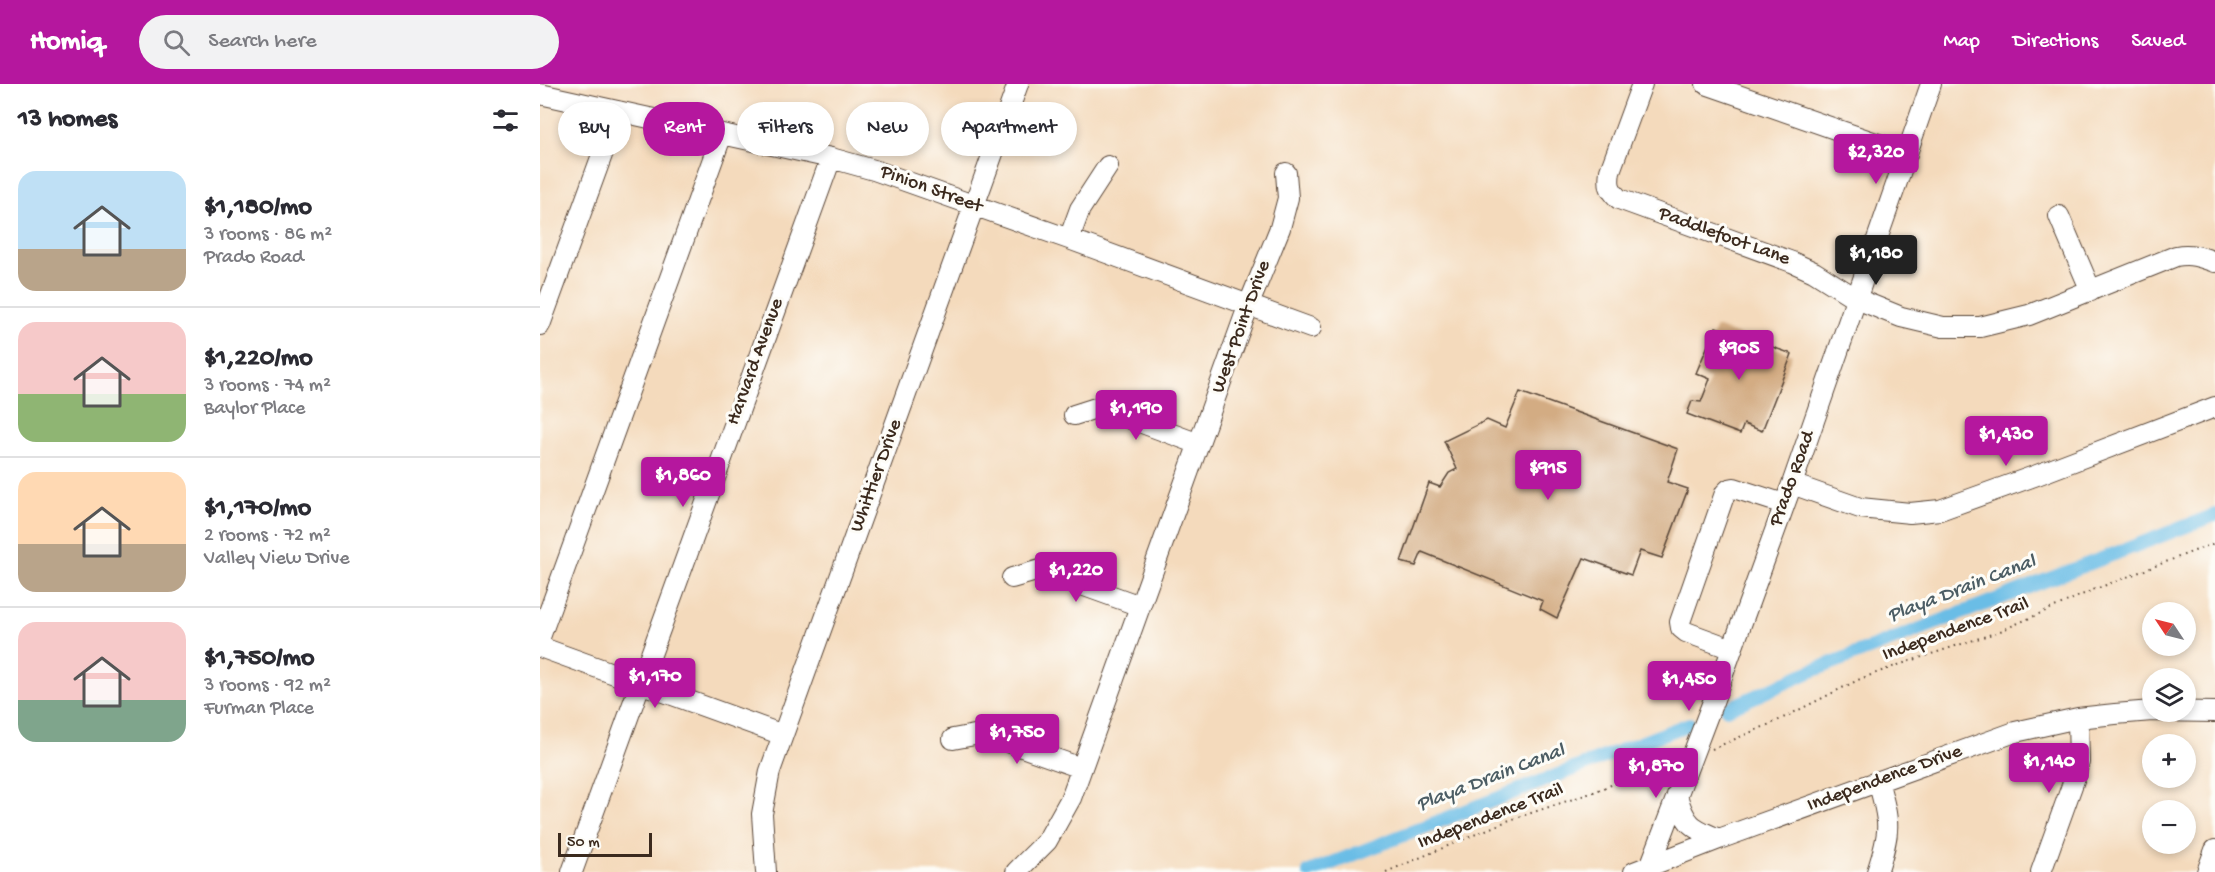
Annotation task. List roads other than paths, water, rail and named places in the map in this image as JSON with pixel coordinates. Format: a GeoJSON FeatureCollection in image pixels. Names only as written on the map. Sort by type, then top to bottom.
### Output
{"type":"FeatureCollection","features":[{"type":"Feature","properties":{"kind":"street","name":"Whittier Drive"},"geometry":{"type":"LineString","coordinates":[[766,872],[762,814],[770,771],[1018,84]]}},
{"type":"Feature","properties":{"kind":"street","name":"Paddlefoot Lane"},"geometry":{"type":"LineString","coordinates":[[1642,84],[1610,171],[1608,185],[1612,193],[1619,199],[1792,262],[1814,272],[1857,299],[1900,317],[1943,327],[1980,327],[2030,315],[2176,256],[2196,255],[2215,262]]}},
{"type":"Feature","properties":{"kind":"street"},"geometry":{"type":"LineString","coordinates":[[1706,84],[1907,154]]}},
{"type":"Feature","properties":{"kind":"street","name":"Prado Road"},"geometry":{"type":"LineString","coordinates":[[1644,869],[1677,795],[1704,744],[1714,699],[1792,484],[1931,84]]}},
{"type":"Feature","properties":{"kind":"street","name":"Pinion Street"},"geometry":{"type":"LineString","coordinates":[[540,94],[577,102]]}},
{"type":"Feature","properties":{"kind":"street","name":"Pinion Street"},"geometry":{"type":"LineString","coordinates":[[725,135],[874,170],[1311,328]]}},
{"type":"Feature","properties":{"kind":"street"},"geometry":{"type":"LineString","coordinates":[[540,325],[602,156]]}},
{"type":"Feature","properties":{"kind":"street"},"geometry":{"type":"LineString","coordinates":[[540,637],[714,156]]}},
{"type":"Feature","properties":{"kind":"street","name":"Harvard Avenue"},"geometry":{"type":"LineString","coordinates":[[572,872],[831,158]]}},
{"type":"Feature","properties":{"kind":"street"},"geometry":{"type":"LineString","coordinates":[[1069,239],[1080,209],[1108,166]]}},
{"type":"Feature","properties":{"kind":"street","name":"West Point Drive"},"geometry":{"type":"LineString","coordinates":[[1016,872],[1035,854],[1058,825],[1071,798],[1249,304],[1280,228],[1288,198],[1286,173]]}},
{"type":"Feature","properties":{"kind":"street"},"geometry":{"type":"LineString","coordinates":[[2059,216],[2091,291]]}},
{"type":"Feature","properties":{"kind":"street"},"geometry":{"type":"LineString","coordinates":[[1074,416],[1099,407],[1199,444]]}},
{"type":"Feature","properties":{"kind":"street"},"geometry":{"type":"LineString","coordinates":[[1792,484],[1860,508],[1910,513],[1940,510],[2215,407]]}},
{"type":"Feature","properties":{"kind":"street"},"geometry":{"type":"LineString","coordinates":[[1732,649],[1686,632],[1681,628],[1680,622],[1725,493],[1734,488],[1784,504]]}},
{"type":"Feature","properties":{"kind":"street"},"geometry":{"type":"LineString","coordinates":[[1012,578],[1040,570],[1140,606]]}},
{"type":"Feature","properties":{"kind":"street"},"geometry":{"type":"LineString","coordinates":[[540,647],[783,735]]}},
{"type":"Feature","properties":{"kind":"street","name":"Independence Drive"},"geometry":{"type":"LineString","coordinates":[[1644,869],[1719,839],[2015,732],[2078,718],[2152,711],[2215,712]]}},
{"type":"Feature","properties":{"kind":"street"},"geometry":{"type":"LineString","coordinates":[[2041,872],[2077,771],[2078,718]]}},
{"type":"Feature","properties":{"kind":"street"},"geometry":{"type":"LineString","coordinates":[[954,739],[980,735],[1005,741],[1082,768]]}},
{"type":"Feature","properties":{"kind":"street"},"geometry":{"type":"LineString","coordinates":[[1877,872],[1887,843],[1889,818],[1878,781]]}},
{"type":"Feature","properties":{"kind":"street"},"geometry":{"type":"LineString","coordinates":[[1677,795],[1684,818],[1690,825],[1719,839]]}},
{"type":"Feature","properties":{"kind":"street"},"geometry":{"type":"LineString","coordinates":[[2207,872],[2215,850]]}},
{"type":"Feature","properties":{"kind":"waterway","name":"Playa Drain Canal"},"geometry":{"type":"LineString","coordinates":[[1727,709],[1809,672],[2215,515]]}},
{"type":"Feature","properties":{"kind":"waterway","name":"Playa Drain Canal"},"geometry":{"type":"LineString","coordinates":[[1309,872],[1689,724]]}}]}
